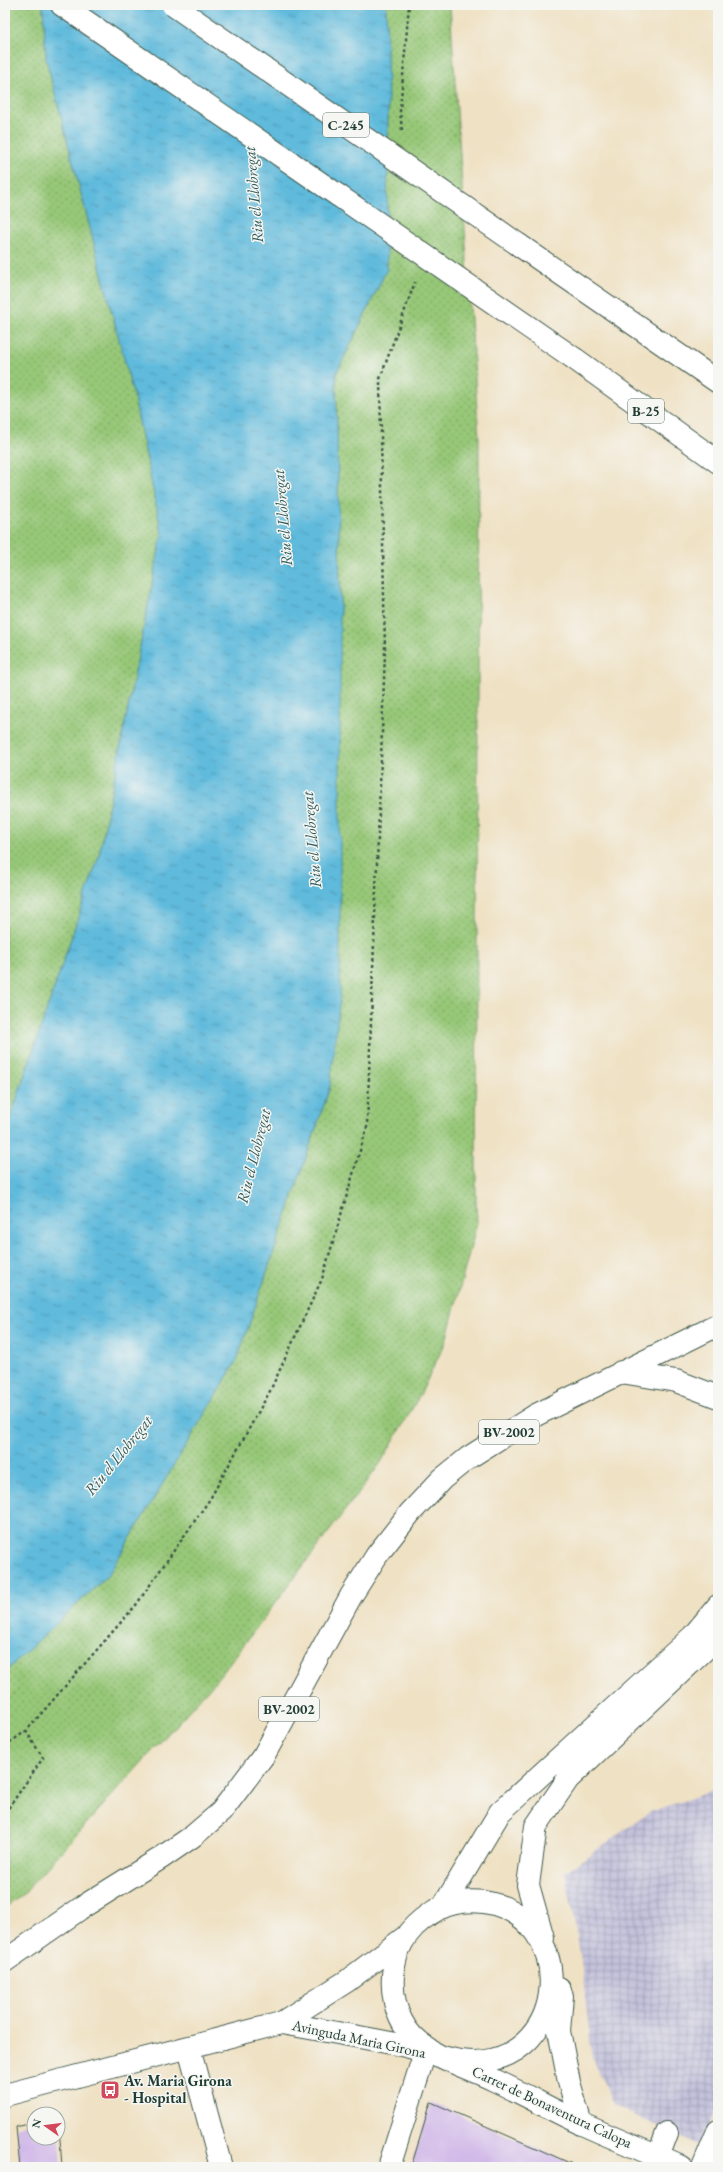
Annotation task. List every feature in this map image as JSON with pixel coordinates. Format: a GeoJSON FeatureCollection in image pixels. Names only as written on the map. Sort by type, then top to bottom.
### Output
{"type":"FeatureCollection","features":[{"type":"Feature","properties":{"kind":"main road","name":"B-25"},"geometry":{"type":"LineString","coordinates":[[62,5],[575,359],[718,462]]}},
{"type":"Feature","properties":{"kind":"main road","name":"C-245"},"geometry":{"type":"LineString","coordinates":[[173,5],[718,382]]}},
{"type":"Feature","properties":{"kind":"main road","name":"BV-2002"},"geometry":{"type":"LineString","coordinates":[[5,1961],[84,1906],[161,1858],[193,1836],[221,1812],[264,1755],[351,1596],[377,1555],[410,1513],[442,1479],[468,1458],[536,1415],[718,1325]]}},
{"type":"Feature","properties":{"kind":"main road"},"geometry":{"type":"LineString","coordinates":[[621,1372],[676,1381],[718,1397]]}},
{"type":"Feature","properties":{"kind":"main road"},"geometry":{"type":"LineString","coordinates":[[443,1906],[500,1812],[693,1636],[718,1606]]}},
{"type":"Feature","properties":{"kind":"main road"},"geometry":{"type":"LineString","coordinates":[[581,2124],[569,2082],[559,2031],[562,1996],[549,1961],[528,1885],[536,1826],[568,1779],[718,1638]]}},
{"type":"Feature","properties":{"kind":"main road","name":"Carrer de Bonaventura Calopa"},"geometry":{"type":"LineString","coordinates":[[435,2055],[474,2062],[488,2060],[508,2053],[526,2041],[536,2030],[549,2004],[552,1990],[549,1961],[544,1945],[534,1931],[522,1919],[508,1910],[493,1904],[476,1901],[459,1902],[443,1906],[423,1918],[406,1936],[395,1960],[392,1973],[392,1986],[398,2012],[412,2035],[435,2055],[581,2124],[681,2167]]}},
{"type":"Feature","properties":{"kind":"main road","name":"Avinguda Maria Girona"},"geometry":{"type":"LineString","coordinates":[[281,2023],[347,1981],[406,1936]]}},
{"type":"Feature","properties":{"kind":"main road"},"geometry":{"type":"LineString","coordinates":[[5,2095],[281,2023]]}},
{"type":"Feature","properties":{"kind":"main road","name":"Avinguda Maria Girona"},"geometry":{"type":"LineString","coordinates":[[281,2023],[403,2046],[435,2055]]}},
{"type":"Feature","properties":{"kind":"main road"},"geometry":{"type":"LineString","coordinates":[[189,2048],[221,2167]]}},
{"type":"Feature","properties":{"kind":"main road"},"geometry":{"type":"LineString","coordinates":[[389,2167],[435,2055]]}},
{"type":"Feature","properties":{"kind":"main road"},"geometry":{"type":"LineString","coordinates":[[703,2167],[718,2131]]}},
{"type":"Feature","properties":{"kind":"main road"},"geometry":{"type":"LineString","coordinates":[[658,2157],[668,2133]]}},
{"type":"Feature","properties":{"kind":"path"},"geometry":{"type":"LineString","coordinates":[[402,134],[400,111],[409,5]]}},
{"type":"Feature","properties":{"kind":"path"},"geometry":{"type":"LineString","coordinates":[[5,1746],[26,1731],[136,1605],[210,1499],[270,1391],[322,1279],[367,1127],[385,654],[380,379],[415,281]]}},
{"type":"Feature","properties":{"kind":"path"},"geometry":{"type":"LineString","coordinates":[[5,1813],[43,1758],[26,1731]]}},
{"type":"Feature","properties":{"kind":"shaded area"},"geometry":{"type":"Polygon","coordinates":[[[718,1789],[718,2105],[701,2147],[613,2105],[592,2057],[580,1952],[565,1872],[650,1812],[718,1789]]]}},
{"type":"Feature","properties":{"kind":"green space"},"geometry":{"type":"Polygon","coordinates":[[[5,5],[43,5],[46,59],[134,397],[162,534],[99,856],[5,1133],[5,5]]]}},
{"type":"Feature","properties":{"kind":"green space"},"geometry":{"type":"Polygon","coordinates":[[[386,5],[450,5],[479,439],[477,1223],[446,1341],[420,1395],[380,1464],[221,1675],[22,1895],[5,1908],[5,1672],[108,1575],[237,1360],[330,1087],[340,594],[336,374],[387,269],[388,105],[386,5]]]}},
{"type":"Feature","properties":{"kind":"water","name":"Riu el Llobregat"},"geometry":{"type":"Polygon","coordinates":[[[43,5],[386,5],[388,105],[387,269],[336,374],[340,594],[340,996],[330,1087],[237,1360],[108,1575],[5,1672],[5,1133],[99,856],[162,534],[134,397],[46,59],[43,5]]]}},
{"type":"Feature","properties":{"kind":"building"},"geometry":{"type":"Polygon","coordinates":[[[431,2102],[579,2167],[411,2167],[431,2102]]]}},
{"type":"Feature","properties":{"kind":"building"},"geometry":{"type":"Polygon","coordinates":[[[26,2124],[26,2146],[60,2146],[62,2167],[20,2167],[16,2127],[26,2124]]]}},
{"type":"Feature","properties":{"kind":"place","name":"Av. Maria Girona - Hospital"},"geometry":{"type":"Point","coordinates":[110,2090]}}]}
